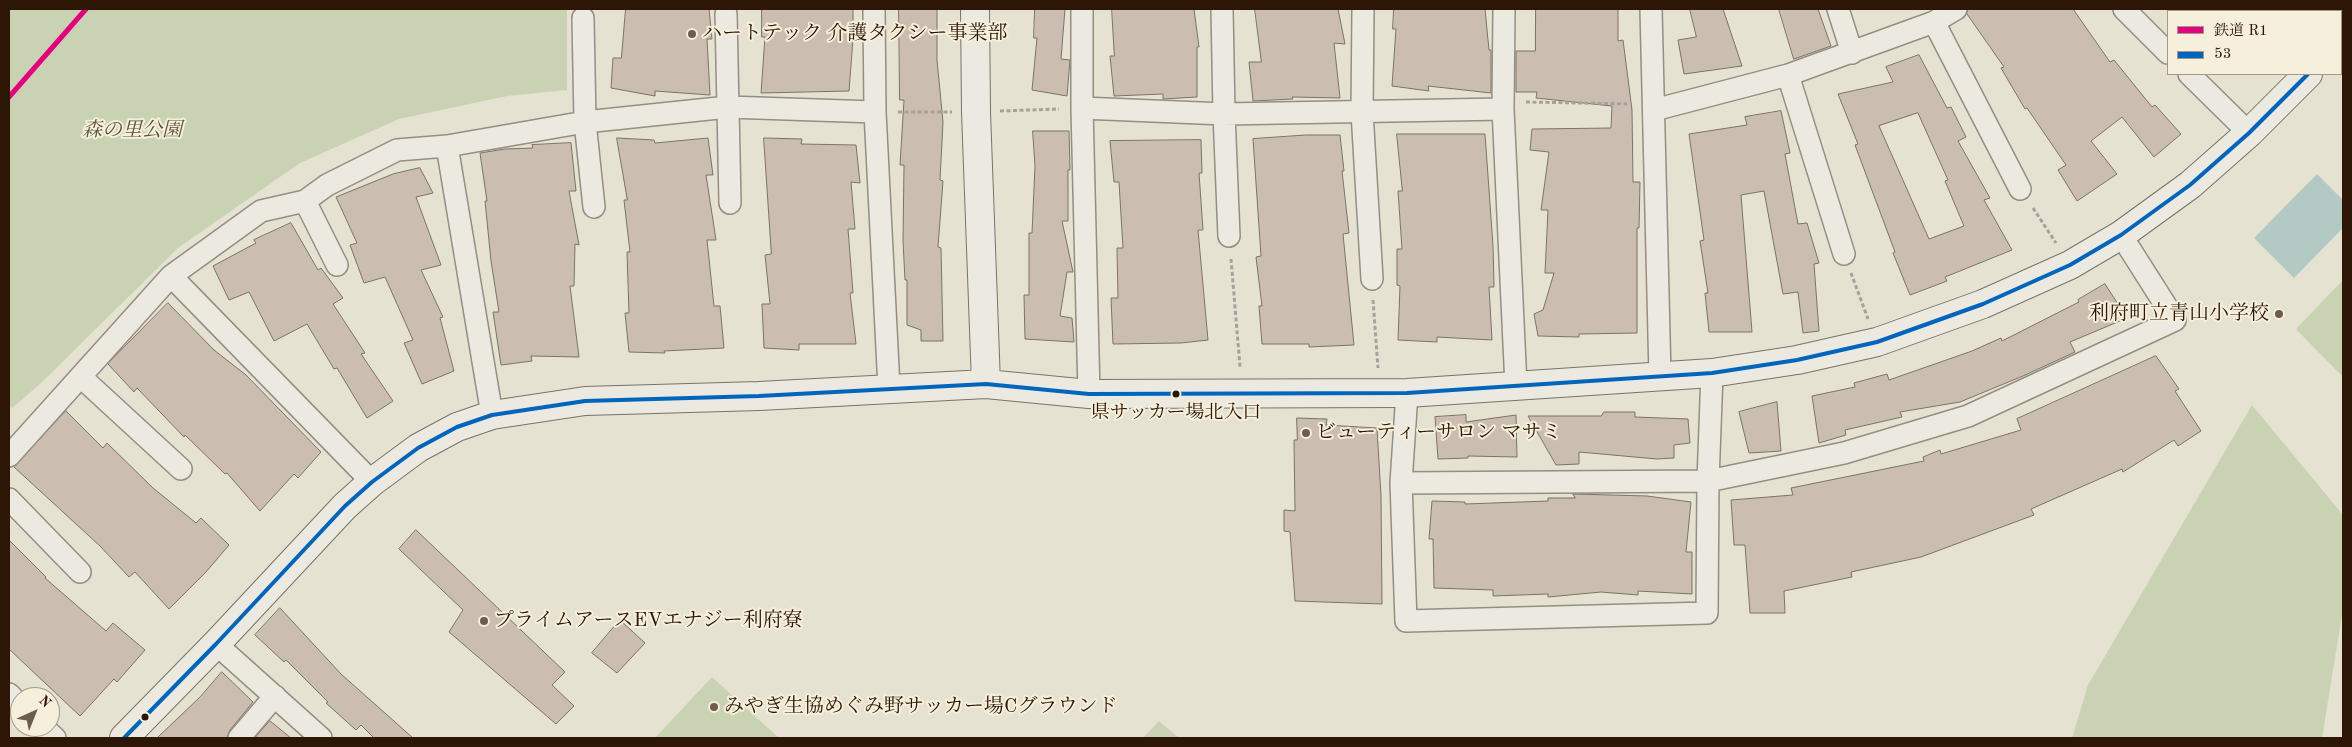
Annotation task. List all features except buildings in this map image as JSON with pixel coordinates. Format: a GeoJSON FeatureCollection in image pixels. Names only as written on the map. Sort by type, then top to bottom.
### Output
{"type":"FeatureCollection","features":[{"type":"Feature","properties":{"kind":"street"},"geometry":{"type":"LineString","coordinates":[[874,9],[875,112],[890,388]]}},
{"type":"Feature","properties":{"kind":"street"},"geometry":{"type":"LineString","coordinates":[[975,9],[976,112],[986,384]]}},
{"type":"Feature","properties":{"kind":"street"},"geometry":{"type":"LineString","coordinates":[[1082,9],[1082,108],[1089,394]]}},
{"type":"Feature","properties":{"kind":"street"},"geometry":{"type":"LineString","coordinates":[[1222,9],[1229,236]]}},
{"type":"Feature","properties":{"kind":"street"},"geometry":{"type":"LineString","coordinates":[[1363,9],[1362,112],[1372,279]]}},
{"type":"Feature","properties":{"kind":"street"},"geometry":{"type":"LineString","coordinates":[[1504,9],[1503,106],[1516,386]]}},
{"type":"Feature","properties":{"kind":"street"},"geometry":{"type":"LineString","coordinates":[[1650,9],[1660,376]]}},
{"type":"Feature","properties":{"kind":"street"},"geometry":{"type":"LineString","coordinates":[[1838,9],[1852,53]]}},
{"type":"Feature","properties":{"kind":"street"},"geometry":{"type":"LineString","coordinates":[[1654,107],[1788,75],[1934,22],[1956,9]]}},
{"type":"Feature","properties":{"kind":"street"},"geometry":{"type":"LineString","coordinates":[[2124,9],[2167,52]]}},
{"type":"Feature","properties":{"kind":"street"},"geometry":{"type":"LineString","coordinates":[[726,14],[730,203]]}},
{"type":"Feature","properties":{"kind":"street"},"geometry":{"type":"LineString","coordinates":[[583,18],[585,122],[594,206]]}},
{"type":"Feature","properties":{"kind":"street"},"geometry":{"type":"LineString","coordinates":[[1934,22],[2020,189]]}},
{"type":"Feature","properties":{"kind":"street"},"geometry":{"type":"LineString","coordinates":[[1788,75],[1844,254]]}},
{"type":"Feature","properties":{"kind":"street"},"geometry":{"type":"LineString","coordinates":[[2190,75],[2249,133]]}},
{"type":"Feature","properties":{"kind":"street"},"geometry":{"type":"LineString","coordinates":[[124,738],[216,644],[345,506],[372,482],[418,448],[457,427],[492,414],[584,401],[759,396],[986,384],[1089,394],[1407,393],[1712,373],[1797,360],[1877,342],[1983,304],[2070,265],[2121,235],[2190,185],[2249,133],[2307,75]]}},
{"type":"Feature","properties":{"kind":"street"},"geometry":{"type":"LineString","coordinates":[[1082,108],[1224,114],[1362,112],[1503,106]]}},
{"type":"Feature","properties":{"kind":"street"},"geometry":{"type":"LineString","coordinates":[[9,456],[170,276],[262,211],[304,201],[327,185],[397,150],[446,146],[585,122],[728,107],[875,112]]}},
{"type":"Feature","properties":{"kind":"street"},"geometry":{"type":"LineString","coordinates":[[446,146],[492,414]]}},
{"type":"Feature","properties":{"kind":"street"},"geometry":{"type":"LineString","coordinates":[[304,201],[337,266]]}},
{"type":"Feature","properties":{"kind":"street"},"geometry":{"type":"LineString","coordinates":[[1401,484],[1708,481],[1844,453],[1968,416],[2175,320],[2121,235]]}},
{"type":"Feature","properties":{"kind":"street"},"geometry":{"type":"LineString","coordinates":[[170,276],[372,482]]}},
{"type":"Feature","properties":{"kind":"street"},"geometry":{"type":"LineString","coordinates":[[1407,393],[1401,484],[1406,620],[1708,613],[1708,481],[1712,373]]}},
{"type":"Feature","properties":{"kind":"street"},"geometry":{"type":"LineString","coordinates":[[81,377],[182,469]]}},
{"type":"Feature","properties":{"kind":"street"},"geometry":{"type":"LineString","coordinates":[[9,499],[80,572]]}},
{"type":"Feature","properties":{"kind":"street"},"geometry":{"type":"LineString","coordinates":[[216,644],[321,738]]}},
{"type":"Feature","properties":{"kind":"street"},"geometry":{"type":"LineString","coordinates":[[239,738],[276,696]]}},
{"type":"Feature","properties":{"kind":"path"},"geometry":{"type":"LineString","coordinates":[[1503,106],[1654,107]]}},
{"type":"Feature","properties":{"kind":"path"},"geometry":{"type":"LineString","coordinates":[[2020,189],[2070,265]]}},
{"type":"Feature","properties":{"kind":"path"},"geometry":{"type":"LineString","coordinates":[[1229,236],[1242,394]]}},
{"type":"Feature","properties":{"kind":"path"},"geometry":{"type":"LineString","coordinates":[[1844,254],[1877,342]]}},
{"type":"Feature","properties":{"kind":"path"},"geometry":{"type":"LineString","coordinates":[[1372,279],[1380,393]]}},
{"type":"Feature","properties":{"kind":"green space","name":"森の里公園"},"geometry":{"type":"Polygon","coordinates":[[[9,9],[567,9],[567,90],[507,96],[399,119],[300,163],[178,248],[40,384],[12,408],[9,405],[9,9]]]}},
{"type":"Feature","properties":{"kind":"green space"},"geometry":{"type":"Polygon","coordinates":[[[2343,280],[2343,377],[2296,329],[2343,280]]]}},
{"type":"Feature","properties":{"kind":"green space"},"geometry":{"type":"Polygon","coordinates":[[[2252,405],[2343,515],[2343,609],[2322,738],[2072,738],[2088,685],[2252,405]]]}},
{"type":"Feature","properties":{"kind":"green space","name":"みやぎ生協めぐみ野サッカー場Cグラウンド"},"geometry":{"type":"Polygon","coordinates":[[[712,677],[779,738],[655,738],[712,677]]]}},
{"type":"Feature","properties":{"kind":"green space"},"geometry":{"type":"Polygon","coordinates":[[[1159,721],[1179,738],[1143,738],[1159,721]]]}},
{"type":"Feature","properties":{"kind":"water"},"geometry":{"type":"Polygon","coordinates":[[[2317,174],[2343,200],[2343,228],[2294,278],[2254,238],[2317,174]]]}},
{"type":"Feature","properties":{"kind":"rail line","name":"R1"},"geometry":{"type":"LineString","coordinates":[[9,97],[86,9]]}},
{"type":"Feature","properties":{"kind":"transit line","name":"53"},"geometry":{"type":"LineString","coordinates":[[124,738],[216,644],[345,506],[372,482],[418,448],[457,427],[492,415],[585,401],[759,396],[986,384],[1089,394],[1407,393],[1712,373],[1797,360],[1877,342],[1983,304],[2070,265],[2121,235],[2190,185],[2249,133],[2307,75]]}},
{"type":"Feature","properties":{"kind":"place","name":"ハートテック 介護タクシー事業部"},"geometry":{"type":"Point","coordinates":[692,34]}},
{"type":"Feature","properties":{"kind":"place","name":"利府町立青山小学校"},"geometry":{"type":"Point","coordinates":[2279,314]}},
{"type":"Feature","properties":{"kind":"place","name":"県サッカー場北入口"},"geometry":{"type":"Point","coordinates":[1176,394]}},
{"type":"Feature","properties":{"kind":"place","name":"ビューティーサロン マサミ"},"geometry":{"type":"Point","coordinates":[1306,433]}},
{"type":"Feature","properties":{"kind":"place","name":"プライムアースEVエナジー利府寮"},"geometry":{"type":"Point","coordinates":[484,621]}},
{"type":"Feature","properties":{"kind":"place","name":"みやぎ生協めぐみ野サッカー場Cグラウンド"},"geometry":{"type":"Point","coordinates":[714,707]}}]}
